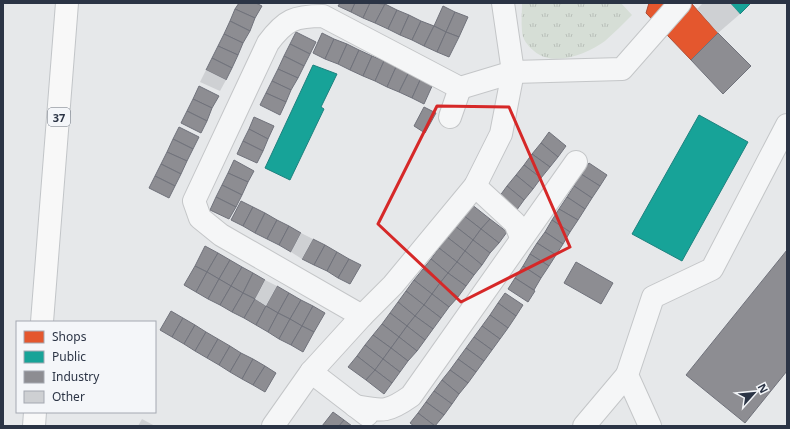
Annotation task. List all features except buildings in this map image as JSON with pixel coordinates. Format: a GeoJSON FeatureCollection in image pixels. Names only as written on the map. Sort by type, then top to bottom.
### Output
{"type":"FeatureCollection","features":[{"type":"Feature","properties":{"kind":"main road","name":"37"},"geometry":{"type":"LineString","coordinates":[[42,321],[67,3]]}},
{"type":"Feature","properties":{"kind":"main road"},"geometry":{"type":"LineString","coordinates":[[34,426],[35,413]]}},
{"type":"Feature","properties":{"kind":"lane"},"geometry":{"type":"LineString","coordinates":[[273,426],[311,372],[362,316],[393,285],[476,186],[501,134],[513,72],[503,3]]}},
{"type":"Feature","properties":{"kind":"lane"},"geometry":{"type":"LineString","coordinates":[[362,316],[221,235],[200,218],[194,201],[268,43],[279,27],[292,20],[307,16],[323,16],[460,88],[513,72],[622,69],[680,3]]}},
{"type":"Feature","properties":{"kind":"lane"},"geometry":{"type":"LineString","coordinates":[[450,117],[460,88]]}},
{"type":"Feature","properties":{"kind":"lane"},"geometry":{"type":"LineString","coordinates":[[584,426],[627,375],[653,297],[712,269],[787,125]]}},
{"type":"Feature","properties":{"kind":"lane"},"geometry":{"type":"LineString","coordinates":[[355,406],[381,411],[394,408],[411,396],[521,237],[576,162]]}},
{"type":"Feature","properties":{"kind":"lane"},"geometry":{"type":"LineString","coordinates":[[476,186],[515,223],[521,237]]}},
{"type":"Feature","properties":{"kind":"lane"},"geometry":{"type":"LineString","coordinates":[[311,372],[381,426]]}},
{"type":"Feature","properties":{"kind":"lane"},"geometry":{"type":"LineString","coordinates":[[627,375],[650,426]]}},
{"type":"Feature","properties":{"kind":"highlighted area"},"geometry":{"type":"Polygon","coordinates":[[[437,106],[509,107],[570,247],[461,302],[378,224],[437,106]]]}},
{"type":"Feature","properties":{"kind":"green space"},"geometry":{"type":"Polygon","coordinates":[[[522,3],[621,3],[632,15],[598,46],[580,54],[560,59],[542,56],[534,51],[524,40],[522,34],[522,3]]]}}]}
